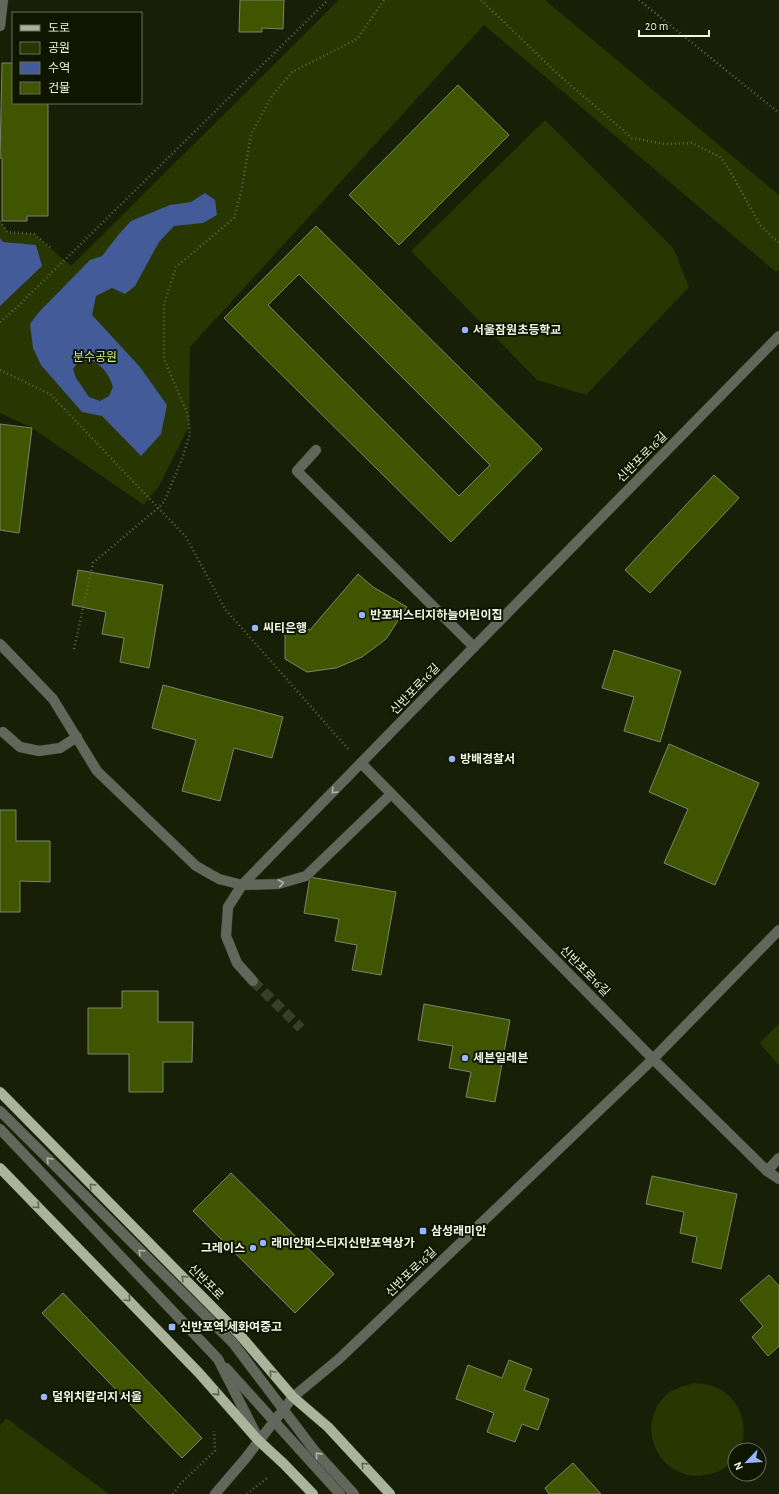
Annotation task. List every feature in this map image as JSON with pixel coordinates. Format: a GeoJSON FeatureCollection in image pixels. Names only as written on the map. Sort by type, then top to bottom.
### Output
{"type":"FeatureCollection","features":[{"type":"Feature","properties":{"kind":"main road","name":"신반포로"},"geometry":{"type":"LineString","coordinates":[[0,1092],[240,1335],[293,1397],[328,1427],[390,1494]]}},
{"type":"Feature","properties":{"kind":"main road"},"geometry":{"type":"LineString","coordinates":[[0,1168],[199,1373],[258,1440],[313,1494]]}},
{"type":"Feature","properties":{"kind":"street"},"geometry":{"type":"LineString","coordinates":[[0,26],[2,0]]}},
{"type":"Feature","properties":{"kind":"street","name":"신반포로16길"},"geometry":{"type":"LineString","coordinates":[[653,1059],[361,763],[779,336]]}},
{"type":"Feature","properties":{"kind":"street"},"geometry":{"type":"LineString","coordinates":[[316,450],[297,471],[474,647]]}},
{"type":"Feature","properties":{"kind":"street"},"geometry":{"type":"LineString","coordinates":[[0,644],[53,699],[97,771],[196,866],[219,879],[242,885],[278,884],[306,876],[391,794]]}},
{"type":"Feature","properties":{"kind":"street"},"geometry":{"type":"LineString","coordinates":[[3,732],[20,747],[39,751],[60,748],[77,737]]}},
{"type":"Feature","properties":{"kind":"street"},"geometry":{"type":"LineString","coordinates":[[253,981],[237,963],[226,936],[228,907],[242,885],[361,763]]}},
{"type":"Feature","properties":{"kind":"street","name":"신반포로16길"},"geometry":{"type":"LineString","coordinates":[[215,1494],[245,1459],[258,1440],[293,1397],[339,1359],[653,1059],[779,930]]}},
{"type":"Feature","properties":{"kind":"street"},"geometry":{"type":"LineString","coordinates":[[653,1059],[767,1171],[779,1179]]}},
{"type":"Feature","properties":{"kind":"street"},"geometry":{"type":"LineString","coordinates":[[0,1111],[233,1343],[282,1410],[314,1450],[354,1494]]}},
{"type":"Feature","properties":{"kind":"street"},"geometry":{"type":"LineString","coordinates":[[0,1129],[218,1359],[340,1494]]}},
{"type":"Feature","properties":{"kind":"street"},"geometry":{"type":"LineString","coordinates":[[767,1171],[779,1158]]}},
{"type":"Feature","properties":{"kind":"street"},"geometry":{"type":"LineString","coordinates":[[218,1359],[258,1440]]}},
{"type":"Feature","properties":{"kind":"path"},"geometry":{"type":"LineString","coordinates":[[0,322],[16,308],[328,0]]}},
{"type":"Feature","properties":{"kind":"path"},"geometry":{"type":"LineString","coordinates":[[74,649],[93,563],[164,502],[182,459],[190,434],[188,415],[164,359],[164,304],[176,267],[234,218],[241,193],[251,134],[272,96],[292,72],[358,39],[384,0]]}},
{"type":"Feature","properties":{"kind":"path"},"geometry":{"type":"LineString","coordinates":[[481,0],[560,76],[632,138],[665,144],[692,143],[720,157],[729,169],[760,225],[779,243]]}},
{"type":"Feature","properties":{"kind":"path"},"geometry":{"type":"LineString","coordinates":[[639,0],[779,113]]}},
{"type":"Feature","properties":{"kind":"path"},"geometry":{"type":"LineString","coordinates":[[0,221],[7,232],[34,234],[52,249]]}},
{"type":"Feature","properties":{"kind":"path"},"geometry":{"type":"LineString","coordinates":[[0,370],[50,394],[186,537],[225,609],[361,763]]}},
{"type":"Feature","properties":{"kind":"path"},"geometry":{"type":"LineString","coordinates":[[173,1494],[180,1484],[215,1451],[214,1431]]}},
{"type":"Feature","properties":{"kind":"path"},"geometry":{"type":"LineString","coordinates":[[247,1494],[267,1478]]}},
{"type":"Feature","properties":{"kind":"green space","name":"분수공원"},"geometry":{"type":"Polygon","coordinates":[[[339,0],[545,0],[779,195],[779,270],[776,272],[484,25],[190,347],[189,426],[159,486],[144,505],[32,428],[0,413],[0,221],[7,232],[34,234],[71,266],[339,0]]]}},
{"type":"Feature","properties":{"kind":"green space"},"geometry":{"type":"Polygon","coordinates":[[[545,120],[674,249],[689,287],[586,395],[537,380],[411,251],[545,120]]]}},
{"type":"Feature","properties":{"kind":"green space"},"geometry":{"type":"Polygon","coordinates":[[[779,1023],[779,1066],[760,1043],[779,1023]]]}},
{"type":"Feature","properties":{"kind":"green space"},"geometry":{"type":"Polygon","coordinates":[[[694,1383],[705,1384],[721,1390],[734,1401],[742,1417],[744,1434],[742,1442],[727,1442],[727,1465],[712,1474],[700,1476],[685,1474],[672,1468],[662,1459],[655,1447],[652,1434],[652,1420],[657,1407],[666,1395],[683,1386],[694,1383]]]}},
{"type":"Feature","properties":{"kind":"green space"},"geometry":{"type":"Polygon","coordinates":[[[6,1418],[109,1494],[0,1494],[0,1426],[6,1418]]]}},
{"type":"Feature","properties":{"kind":"water"},"geometry":{"type":"Polygon","coordinates":[[[205,193],[215,200],[217,215],[203,223],[174,226],[159,242],[135,286],[125,294],[112,288],[96,296],[92,315],[140,367],[167,405],[161,434],[141,456],[102,416],[82,412],[41,365],[33,348],[30,324],[39,312],[90,260],[102,256],[131,221],[170,205],[191,202],[205,193]],[[91,360],[79,361],[73,369],[76,378],[89,397],[100,401],[109,396],[113,387],[105,371],[91,360]]]}},
{"type":"Feature","properties":{"kind":"water"},"geometry":{"type":"Polygon","coordinates":[[[0,238],[3,242],[36,245],[42,266],[0,306],[0,238]]]}},
{"type":"Feature","properties":{"kind":"building"},"geometry":{"type":"Polygon","coordinates":[[[240,0],[284,0],[283,29],[262,28],[262,32],[239,32],[240,0]]]}},
{"type":"Feature","properties":{"kind":"building"},"geometry":{"type":"Polygon","coordinates":[[[2,63],[12,63],[12,104],[48,104],[48,216],[27,216],[27,221],[2,221],[2,158],[0,158],[2,63]]]}},
{"type":"Feature","properties":{"kind":"building"},"geometry":{"type":"Polygon","coordinates":[[[458,85],[509,135],[399,245],[349,195],[458,85]]]}},
{"type":"Feature","properties":{"kind":"building"},"geometry":{"type":"Polygon","coordinates":[[[316,226],[542,449],[451,542],[224,318],[316,226]],[[299,274],[268,305],[459,496],[490,465],[299,274]]]}},
{"type":"Feature","properties":{"kind":"building"},"geometry":{"type":"Polygon","coordinates":[[[0,424],[32,428],[19,533],[0,530],[0,424]]]}},
{"type":"Feature","properties":{"kind":"building"},"geometry":{"type":"Polygon","coordinates":[[[714,475],[739,498],[650,593],[625,570],[714,475]]]}},
{"type":"Feature","properties":{"kind":"building"},"geometry":{"type":"Polygon","coordinates":[[[78,570],[163,585],[149,668],[120,662],[124,638],[102,634],[106,612],[72,605],[78,570]]]}},
{"type":"Feature","properties":{"kind":"building","name":"반포퍼스티지하늘어린이집"},"geometry":{"type":"Polygon","coordinates":[[[358,574],[373,587],[407,607],[386,639],[362,657],[336,668],[307,672],[285,659],[285,623],[310,630],[358,574]]]}},
{"type":"Feature","properties":{"kind":"building"},"geometry":{"type":"Polygon","coordinates":[[[614,650],[681,671],[660,742],[624,731],[634,697],[602,688],[614,650]]]}},
{"type":"Feature","properties":{"kind":"building"},"geometry":{"type":"Polygon","coordinates":[[[163,685],[283,717],[272,758],[234,748],[220,801],[182,791],[196,740],[152,728],[163,685]]]}},
{"type":"Feature","properties":{"kind":"building"},"geometry":{"type":"Polygon","coordinates":[[[669,744],[759,783],[715,885],[664,863],[688,809],[649,792],[669,744]]]}},
{"type":"Feature","properties":{"kind":"building"},"geometry":{"type":"Polygon","coordinates":[[[0,810],[16,810],[16,841],[50,841],[50,882],[20,881],[20,912],[0,912],[0,810]]]}},
{"type":"Feature","properties":{"kind":"building"},"geometry":{"type":"Polygon","coordinates":[[[310,877],[396,892],[381,975],[352,970],[357,945],[335,941],[339,919],[304,913],[310,877]]]}},
{"type":"Feature","properties":{"kind":"building"},"geometry":{"type":"Polygon","coordinates":[[[122,991],[158,991],[158,1022],[193,1022],[192,1062],[163,1062],[163,1092],[129,1092],[129,1054],[88,1054],[88,1008],[122,1008],[122,991]]]}},
{"type":"Feature","properties":{"kind":"building"},"geometry":{"type":"Polygon","coordinates":[[[424,1004],[510,1020],[495,1102],[466,1097],[471,1072],[449,1068],[453,1046],[418,1040],[424,1004]]]}},
{"type":"Feature","properties":{"kind":"building","name":"래미안퍼스티지신반포역상가"},"geometry":{"type":"Polygon","coordinates":[[[231,1173],[334,1274],[295,1313],[193,1211],[231,1173]]]}},
{"type":"Feature","properties":{"kind":"building"},"geometry":{"type":"Polygon","coordinates":[[[652,1176],[737,1194],[721,1269],[692,1262],[697,1237],[680,1233],[684,1212],[646,1204],[652,1176]]]}},
{"type":"Feature","properties":{"kind":"building"},"geometry":{"type":"Polygon","coordinates":[[[769,1275],[779,1286],[779,1346],[768,1356],[752,1337],[763,1326],[740,1300],[769,1275]]]}},
{"type":"Feature","properties":{"kind":"building"},"geometry":{"type":"Polygon","coordinates":[[[63,1293],[202,1438],[182,1458],[42,1313],[63,1293]]]}},
{"type":"Feature","properties":{"kind":"building"},"geometry":{"type":"Polygon","coordinates":[[[509,1360],[532,1369],[524,1390],[549,1399],[538,1430],[522,1424],[515,1442],[487,1432],[494,1413],[456,1399],[468,1365],[502,1378],[509,1360]]]}},
{"type":"Feature","properties":{"kind":"building"},"geometry":{"type":"Polygon","coordinates":[[[573,1463],[601,1494],[549,1494],[545,1488],[573,1463]]]}},
{"type":"Feature","properties":{"kind":"tunnel"},"geometry":{"type":"LineString","coordinates":[[253,981],[301,1028]]}},
{"type":"Feature","properties":{"kind":"place","name":"서울잠원초등학교"},"geometry":{"type":"Point","coordinates":[465,330]}},
{"type":"Feature","properties":{"kind":"place","name":"반포퍼스티지하늘어린이집"},"geometry":{"type":"Point","coordinates":[362,615]}},
{"type":"Feature","properties":{"kind":"place","name":"씨티은행"},"geometry":{"type":"Point","coordinates":[255,628]}},
{"type":"Feature","properties":{"kind":"place","name":"방배경찰서"},"geometry":{"type":"Point","coordinates":[452,759]}},
{"type":"Feature","properties":{"kind":"place","name":"세븐일레븐"},"geometry":{"type":"Point","coordinates":[465,1058]}},
{"type":"Feature","properties":{"kind":"place","name":"삼성래미안"},"geometry":{"type":"Point","coordinates":[423,1231]}},
{"type":"Feature","properties":{"kind":"place","name":"래미안퍼스티지신반포역상가"},"geometry":{"type":"Point","coordinates":[263,1243]}},
{"type":"Feature","properties":{"kind":"place","name":"그레이스"},"geometry":{"type":"Point","coordinates":[253,1248]}},
{"type":"Feature","properties":{"kind":"place","name":"신반포역.세화여중고"},"geometry":{"type":"Point","coordinates":[172,1327]}},
{"type":"Feature","properties":{"kind":"place","name":"덜위치칼리지 서울"},"geometry":{"type":"Point","coordinates":[44,1397]}}]}
